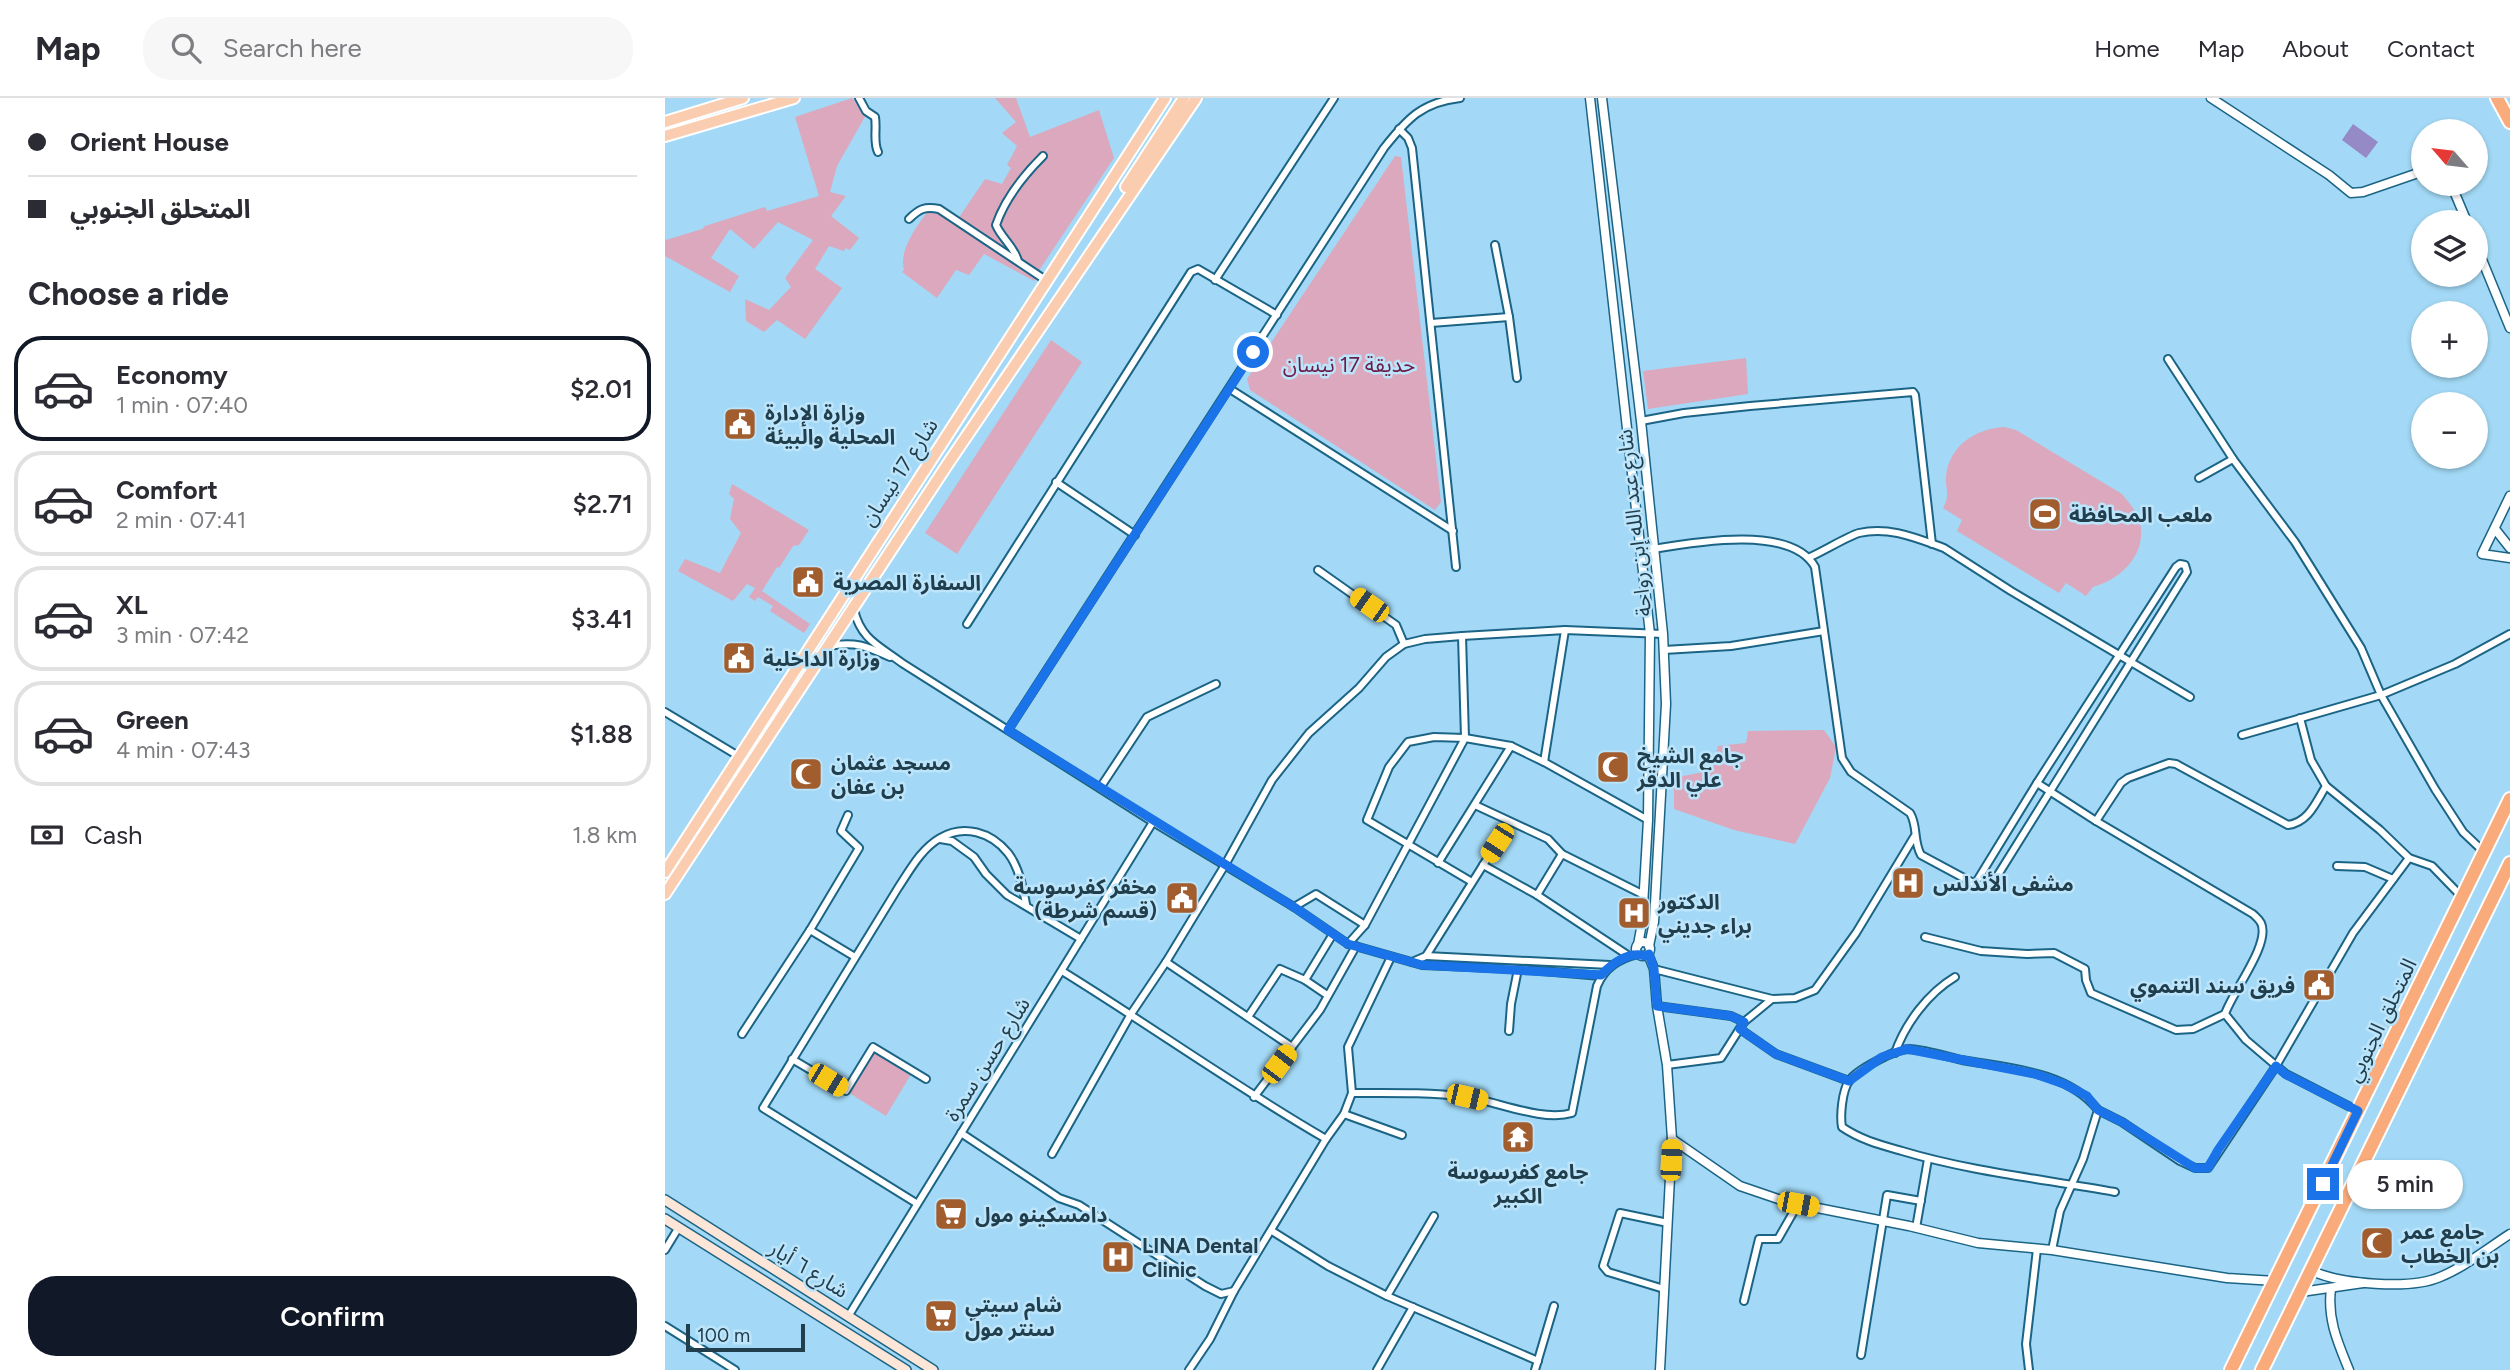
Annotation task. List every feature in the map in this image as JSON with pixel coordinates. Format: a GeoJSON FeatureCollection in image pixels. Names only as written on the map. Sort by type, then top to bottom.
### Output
{"type":"FeatureCollection","features":[{"type":"Feature","properties":{"kind":"highway"},"geometry":{"type":"LineString","coordinates":[[2497,98],[2510,122]]}},
{"type":"Feature","properties":{"kind":"highway","name":"المتحلق الجنوبي"},"geometry":{"type":"LineString","coordinates":[[2231,1370],[2510,799]]}},
{"type":"Feature","properties":{"kind":"highway"},"geometry":{"type":"LineString","coordinates":[[2262,1370],[2510,863]]}},
{"type":"Feature","properties":{"kind":"highway"},"geometry":{"type":"LineString","coordinates":[[2481,922],[2510,883]]}},
{"type":"Feature","properties":{"kind":"main road"},"geometry":{"type":"LineString","coordinates":[[665,122],[743,98]]}},
{"type":"Feature","properties":{"kind":"main road"},"geometry":{"type":"LineString","coordinates":[[665,136],[794,98]]}},
{"type":"Feature","properties":{"kind":"main road"},"geometry":{"type":"LineString","coordinates":[[1099,201],[1165,98]]}},
{"type":"Feature","properties":{"kind":"main road"},"geometry":{"type":"LineString","coordinates":[[1099,201],[1172,98]]}},
{"type":"Feature","properties":{"kind":"main road"},"geometry":{"type":"LineString","coordinates":[[1093,247],[1124,190],[1184,98]]}},
{"type":"Feature","properties":{"kind":"main road"},"geometry":{"type":"LineString","coordinates":[[1093,247],[1196,98]]}},
{"type":"Feature","properties":{"kind":"main road","name":"شارع 17 نيسان"},"geometry":{"type":"LineString","coordinates":[[665,872],[1099,201]]}},
{"type":"Feature","properties":{"kind":"main road","name":"شارع 17 نيسان"},"geometry":{"type":"LineString","coordinates":[[665,894],[1093,247]]}},
{"type":"Feature","properties":{"kind":"main road"},"geometry":{"type":"LineString","coordinates":[[934,453],[949,462]]}},
{"type":"Feature","properties":{"kind":"main road"},"geometry":{"type":"LineString","coordinates":[[665,861],[678,843],[689,834]]}},
{"type":"Feature","properties":{"kind":"main road"},"geometry":{"type":"LineString","coordinates":[[665,904],[700,841]]}},
{"type":"Feature","properties":{"kind":"main road","name":"شارع ٦ أيار"},"geometry":{"type":"LineString","coordinates":[[665,1200],[933,1370]]}},
{"type":"Feature","properties":{"kind":"main road","name":"شارع ٦ أيار"},"geometry":{"type":"LineString","coordinates":[[665,1219],[906,1370]]}},
{"type":"Feature","properties":{"kind":"street"},"geometry":{"type":"LineString","coordinates":[[859,98],[866,111],[875,117],[875,146],[878,152]]}},
{"type":"Feature","properties":{"kind":"street"},"geometry":{"type":"LineString","coordinates":[[1215,280],[1333,98]]}},
{"type":"Feature","properties":{"kind":"street"},"geometry":{"type":"LineString","coordinates":[[1008,730],[1384,148],[1415,114],[1439,100],[1460,98]]}},
{"type":"Feature","properties":{"kind":"street","name":"شارع عبد الله إبن رواحة"},"geometry":{"type":"LineString","coordinates":[[1590,98],[1650,634],[1648,820],[1638,950]]}},
{"type":"Feature","properties":{"kind":"street","name":"شارع عبد الله إبن رواحة"},"geometry":{"type":"LineString","coordinates":[[1602,98],[1641,421],[1664,650],[1666,704],[1654,922],[1649,950]]}},
{"type":"Feature","properties":{"kind":"street"},"geometry":{"type":"LineString","coordinates":[[2213,99],[2329,175],[2351,193],[2363,192],[2411,175]]}},
{"type":"Feature","properties":{"kind":"street"},"geometry":{"type":"LineString","coordinates":[[1399,129],[1408,138],[1412,148],[1456,567]]}},
{"type":"Feature","properties":{"kind":"street"},"geometry":{"type":"LineString","coordinates":[[1018,261],[1016,252],[1000,234],[996,225],[1001,211],[1026,173],[1043,156]]}},
{"type":"Feature","properties":{"kind":"street"},"geometry":{"type":"LineString","coordinates":[[909,219],[919,209],[939,209],[1047,281]]}},
{"type":"Feature","properties":{"kind":"street"},"geometry":{"type":"LineString","coordinates":[[1495,245],[1517,378]]}},
{"type":"Feature","properties":{"kind":"street"},"geometry":{"type":"LineString","coordinates":[[967,624],[1191,272],[1198,269],[1277,315]]}},
{"type":"Feature","properties":{"kind":"street"},"geometry":{"type":"LineString","coordinates":[[2488,274],[2510,328]]}},
{"type":"Feature","properties":{"kind":"street"},"geometry":{"type":"LineString","coordinates":[[1431,323],[1509,317]]}},
{"type":"Feature","properties":{"kind":"street"},"geometry":{"type":"LineString","coordinates":[[2168,359],[2234,459],[2302,554],[2361,648],[2381,695],[2442,800],[2467,836],[2485,852]]}},
{"type":"Feature","properties":{"kind":"street"},"geometry":{"type":"LineString","coordinates":[[1230,389],[1453,531]]}},
{"type":"Feature","properties":{"kind":"street"},"geometry":{"type":"LineString","coordinates":[[1641,421],[1683,413],[1750,406],[1913,393],[1932,544]]}},
{"type":"Feature","properties":{"kind":"street"},"geometry":{"type":"LineString","coordinates":[[2199,478],[2234,459]]}},
{"type":"Feature","properties":{"kind":"street"},"geometry":{"type":"LineString","coordinates":[[1056,482],[1135,535]]}},
{"type":"Feature","properties":{"kind":"street"},"geometry":{"type":"LineString","coordinates":[[2510,496],[2482,554],[2510,558]]}},
{"type":"Feature","properties":{"kind":"street"},"geometry":{"type":"LineString","coordinates":[[2495,529],[2510,548]]}},
{"type":"Feature","properties":{"kind":"street"},"geometry":{"type":"LineString","coordinates":[[1810,557],[1857,533],[1889,530],[1944,548],[2190,697]]}},
{"type":"Feature","properties":{"kind":"street"},"geometry":{"type":"LineString","coordinates":[[1641,551],[1738,539],[1782,543],[1810,557],[1815,567],[1842,758],[1851,772],[1910,813],[1914,820],[1914,837],[1921,855],[1975,884],[1984,886],[1993,882],[2132,661],[2187,572],[2185,565],[2176,567],[1975,884]]}},
{"type":"Feature","properties":{"kind":"street"},"geometry":{"type":"LineString","coordinates":[[1318,570],[1396,625],[1404,644]]}},
{"type":"Feature","properties":{"kind":"street"},"geometry":{"type":"LineString","coordinates":[[853,608],[857,625],[864,635],[902,663],[1153,822],[1294,907],[1348,944],[1422,965],[1601,975]]}},
{"type":"Feature","properties":{"kind":"street"},"geometry":{"type":"LineString","coordinates":[[1052,1154],[1131,1014],[1225,865],[1272,780],[1309,733],[1359,688],[1386,657],[1404,644],[1425,639],[1565,630],[1663,634]]}},
{"type":"Feature","properties":{"kind":"street"},"geometry":{"type":"LineString","coordinates":[[1544,762],[1565,630]]}},
{"type":"Feature","properties":{"kind":"street"},"geometry":{"type":"LineString","coordinates":[[1664,650],[1731,646],[1824,631]]}},
{"type":"Feature","properties":{"kind":"street"},"geometry":{"type":"LineString","coordinates":[[2242,735],[2381,695],[2455,664],[2510,634]]}},
{"type":"Feature","properties":{"kind":"street"},"geometry":{"type":"LineString","coordinates":[[1348,944],[1365,925],[1465,738],[1462,636]]}},
{"type":"Feature","properties":{"kind":"street"},"geometry":{"type":"LineString","coordinates":[[828,646],[849,642],[902,663]]}},
{"type":"Feature","properties":{"kind":"street"},"geometry":{"type":"LineString","coordinates":[[1100,788],[1147,718],[1216,684]]}},
{"type":"Feature","properties":{"kind":"street"},"geometry":{"type":"LineString","coordinates":[[665,712],[740,757]]}},
{"type":"Feature","properties":{"kind":"street"},"geometry":{"type":"LineString","coordinates":[[2301,718],[2311,760],[2326,786],[2380,830],[2409,858],[2432,866],[2463,897]]}},
{"type":"Feature","properties":{"kind":"street"},"geometry":{"type":"LineString","coordinates":[[1472,882],[1367,820],[1389,767],[1408,742],[1434,737],[1465,738],[1511,746],[1648,820]]}},
{"type":"Feature","properties":{"kind":"street"},"geometry":{"type":"LineString","coordinates":[[1439,863],[1511,746]]}},
{"type":"Feature","properties":{"kind":"street"},"geometry":{"type":"LineString","coordinates":[[2096,821],[2121,783],[2169,763],[2176,764],[2288,825],[2307,816],[2326,786]]}},
{"type":"Feature","properties":{"kind":"street"},"geometry":{"type":"LineString","coordinates":[[1925,937],[1980,951],[2054,953],[2085,969],[2091,993],[2176,1030],[2193,1029],[2225,1014],[2229,1000],[2258,952],[2262,934],[2261,923],[2253,914],[2037,783]]}},
{"type":"Feature","properties":{"kind":"street"},"geometry":{"type":"LineString","coordinates":[[1475,805],[1548,839],[1562,854],[1644,895]]}},
{"type":"Feature","properties":{"kind":"street"},"geometry":{"type":"LineString","coordinates":[[742,1034],[810,930],[859,848],[841,831],[848,815]]}},
{"type":"Feature","properties":{"kind":"street","name":"شارع حسن سمرة"},"geometry":{"type":"LineString","coordinates":[[849,1315],[1153,822]]}},
{"type":"Feature","properties":{"kind":"street"},"geometry":{"type":"LineString","coordinates":[[916,1203],[763,1108],[919,856],[938,839],[956,830],[968,830],[990,837],[1009,854],[1021,882],[1026,904]]}},
{"type":"Feature","properties":{"kind":"street"},"geometry":{"type":"LineString","coordinates":[[1654,969],[1772,999],[1795,998],[1815,990],[1856,933],[1914,837]]}},
{"type":"Feature","properties":{"kind":"street"},"geometry":{"type":"LineString","coordinates":[[938,839],[952,841],[974,857],[1007,895],[1081,939]]}},
{"type":"Feature","properties":{"kind":"street"},"geometry":{"type":"LineString","coordinates":[[1426,956],[1497,843]]}},
{"type":"Feature","properties":{"kind":"street"},"geometry":{"type":"LineString","coordinates":[[1537,895],[1562,854]]}},
{"type":"Feature","properties":{"kind":"street"},"geometry":{"type":"LineString","coordinates":[[2115,1192],[1928,1159],[1857,1137],[1842,1127],[1839,1115],[1849,1081],[1882,1057],[1907,1049],[2035,1074],[2087,1096],[2098,1110],[2122,1122],[2180,1161],[2195,1168],[2208,1168],[2276,1066],[2353,933],[2409,858]]}},
{"type":"Feature","properties":{"kind":"street"},"geometry":{"type":"LineString","coordinates":[[2337,866],[2344,864],[2365,867],[2393,879]]}},
{"type":"Feature","properties":{"kind":"street"},"geometry":{"type":"LineString","coordinates":[[1483,865],[1537,895],[1629,956]]}},
{"type":"Feature","properties":{"kind":"street"},"geometry":{"type":"LineString","coordinates":[[1294,907],[1316,894],[1365,925]]}},
{"type":"Feature","properties":{"kind":"street"},"geometry":{"type":"LineString","coordinates":[[810,930],[855,957]]}},
{"type":"Feature","properties":{"kind":"street"},"geometry":{"type":"LineString","coordinates":[[1305,980],[1333,934]]}},
{"type":"Feature","properties":{"kind":"street"},"geometry":{"type":"LineString","coordinates":[[1352,1093],[1467,1097],[1544,1114],[1572,1113],[1601,975],[1610,965],[1638,950],[1644,942],[1654,969],[1667,1065],[1672,1139],[1660,1370]]}},
{"type":"Feature","properties":{"kind":"street"},"geometry":{"type":"LineString","coordinates":[[1254,1097],[1320,1010],[1356,946]]}},
{"type":"Feature","properties":{"kind":"street"},"geometry":{"type":"LineString","coordinates":[[1412,962],[1426,956],[1610,965]]}},
{"type":"Feature","properties":{"kind":"street"},"geometry":{"type":"LineString","coordinates":[[1189,1370],[1210,1339],[1234,1291],[1326,1139],[1344,1114],[1352,1093],[1348,1046],[1391,957]]}},
{"type":"Feature","properties":{"kind":"street"},"geometry":{"type":"LineString","coordinates":[[1166,962],[1291,1047]]}},
{"type":"Feature","properties":{"kind":"street"},"geometry":{"type":"LineString","coordinates":[[1248,1017],[1280,969],[1305,980],[1327,995]]}},
{"type":"Feature","properties":{"kind":"street"},"geometry":{"type":"LineString","coordinates":[[1509,1031],[1518,969]]}},
{"type":"Feature","properties":{"kind":"street"},"geometry":{"type":"LineString","coordinates":[[1062,971],[1254,1097],[1326,1139]]}},
{"type":"Feature","properties":{"kind":"street"},"geometry":{"type":"LineString","coordinates":[[1895,1053],[1902,1034],[1913,1019],[1941,985],[1955,977]]}},
{"type":"Feature","properties":{"kind":"street"},"geometry":{"type":"LineString","coordinates":[[1667,1065],[1721,1058],[1742,1025],[1772,999]]}},
{"type":"Feature","properties":{"kind":"street"},"geometry":{"type":"LineString","coordinates":[[1657,1006],[1731,1016],[1776,1054],[1849,1081]]}},
{"type":"Feature","properties":{"kind":"street"},"geometry":{"type":"LineString","coordinates":[[2225,1014],[2246,1040],[2285,1074],[2358,1111]]}},
{"type":"Feature","properties":{"kind":"street"},"geometry":{"type":"LineString","coordinates":[[792,1059],[846,1091],[873,1047],[926,1079]]}},
{"type":"Feature","properties":{"kind":"street"},"geometry":{"type":"LineString","coordinates":[[2052,1250],[2060,1211],[2083,1160],[2098,1110]]}},
{"type":"Feature","properties":{"kind":"street"},"geometry":{"type":"LineString","coordinates":[[1344,1114],[1402,1135]]}},
{"type":"Feature","properties":{"kind":"street"},"geometry":{"type":"LineString","coordinates":[[961,1133],[1059,1198],[1079,1205],[1205,1286],[1221,1294],[1234,1291]]}},
{"type":"Feature","properties":{"kind":"street"},"geometry":{"type":"LineString","coordinates":[[1672,1139],[1740,1186],[1798,1204],[1882,1220],[1978,1243],[2052,1250],[2227,1278],[2275,1281]]}},
{"type":"Feature","properties":{"kind":"street"},"geometry":{"type":"LineString","coordinates":[[1916,1228],[1928,1159]]}},
{"type":"Feature","properties":{"kind":"street"},"geometry":{"type":"LineString","coordinates":[[1861,1355],[1887,1195],[1921,1201]]}},
{"type":"Feature","properties":{"kind":"street"},"geometry":{"type":"LineString","coordinates":[[1744,1301],[1759,1240],[1778,1238],[1798,1204]]}},
{"type":"Feature","properties":{"kind":"street"},"geometry":{"type":"LineString","coordinates":[[1664,1289],[1608,1272],[1603,1266],[1621,1213],[1668,1223]]}},
{"type":"Feature","properties":{"kind":"street"},"geometry":{"type":"LineString","coordinates":[[1387,1296],[1434,1216]]}},
{"type":"Feature","properties":{"kind":"street"},"geometry":{"type":"LineString","coordinates":[[665,1250],[679,1227]]}},
{"type":"Feature","properties":{"kind":"street"},"geometry":{"type":"LineString","coordinates":[[1272,1231],[1328,1266],[1387,1296],[1538,1361]]}},
{"type":"Feature","properties":{"kind":"street"},"geometry":{"type":"LineString","coordinates":[[2312,1271],[2326,1276],[2366,1282],[2414,1283],[2440,1277],[2510,1234]]}},
{"type":"Feature","properties":{"kind":"street"},"geometry":{"type":"LineString","coordinates":[[2029,1370],[2026,1344],[2037,1249]]}},
{"type":"Feature","properties":{"kind":"street"},"geometry":{"type":"LineString","coordinates":[[2301,1292],[2366,1282]]}},
{"type":"Feature","properties":{"kind":"street"},"geometry":{"type":"LineString","coordinates":[[2331,1289],[2329,1306],[2332,1326],[2349,1370]]}},
{"type":"Feature","properties":{"kind":"street"},"geometry":{"type":"LineString","coordinates":[[1535,1370],[1554,1306]]}},
{"type":"Feature","properties":{"kind":"street"},"geometry":{"type":"LineString","coordinates":[[1377,1370],[1413,1307]]}},
{"type":"Feature","properties":{"kind":"street"},"geometry":{"type":"LineString","coordinates":[[665,1326],[735,1370]]}},
{"type":"Feature","properties":{"kind":"green space"},"geometry":{"type":"Polygon","coordinates":[[[852,98],[866,115],[837,166],[830,192],[846,196],[831,216],[859,238],[850,250],[846,248],[844,251],[829,246],[815,269],[842,288],[805,339],[777,320],[764,332],[746,321],[745,299],[769,310],[791,287],[785,278],[813,240],[778,222],[754,249],[730,229],[711,258],[739,276],[730,292],[665,256],[665,238],[666,240],[702,229],[765,207],[767,211],[819,196],[795,117],[852,98]]]}},
{"type":"Feature","properties":{"kind":"green space"},"geometry":{"type":"Polygon","coordinates":[[[995,98],[1016,98],[1030,137],[1099,110],[1114,158],[1038,272],[958,219],[985,179],[1002,184],[1011,168],[1007,165],[1017,146],[1002,133],[1016,122],[995,98]]]}},
{"type":"Feature","properties":{"kind":"green space","name":"حديقة 17 نيسان"},"geometry":{"type":"Polygon","coordinates":[[[1395,156],[1401,157],[1441,502],[1435,510],[1250,390],[1247,379],[1395,156]]]}},
{"type":"Feature","properties":{"kind":"green space"},"geometry":{"type":"Polygon","coordinates":[[[929,210],[939,212],[1037,277],[1034,281],[984,254],[969,275],[956,270],[937,298],[902,272],[906,246],[929,210]]]}},
{"type":"Feature","properties":{"kind":"green space"},"geometry":{"type":"Polygon","coordinates":[[[1051,340],[1082,362],[957,554],[925,533],[1051,340]]]}},
{"type":"Feature","properties":{"kind":"green space"},"geometry":{"type":"Polygon","coordinates":[[[1746,358],[1748,394],[1648,409],[1643,371],[1746,358]]]}},
{"type":"Feature","properties":{"kind":"green space","name":"ملعب المحافظة"},"geometry":{"type":"Polygon","coordinates":[[[2004,427],[2016,430],[2122,494],[2137,514],[2141,534],[2136,555],[2122,572],[2093,587],[2086,596],[2066,583],[2059,593],[1957,531],[1962,520],[1943,508],[1947,496],[1948,465],[1958,447],[1983,431],[2004,427]]]}},
{"type":"Feature","properties":{"kind":"green space"},"geometry":{"type":"Polygon","coordinates":[[[732,484],[809,530],[799,545],[793,546],[762,591],[810,624],[804,633],[770,611],[773,606],[758,597],[755,601],[749,597],[755,588],[747,584],[733,601],[678,571],[685,559],[720,573],[741,533],[730,519],[734,499],[729,494],[732,484]]]}},
{"type":"Feature","properties":{"kind":"green space"},"geometry":{"type":"Polygon","coordinates":[[[1824,730],[1836,747],[1830,778],[1795,844],[1734,830],[1674,809],[1674,778],[1712,770],[1718,746],[1746,743],[1748,731],[1824,730]]]}},
{"type":"Feature","properties":{"kind":"green space"},"geometry":{"type":"Polygon","coordinates":[[[873,1047],[913,1071],[886,1116],[846,1091],[873,1047]]]}},
{"type":"Feature","properties":{"kind":"shaded area"},"geometry":{"type":"Polygon","coordinates":[[[2353,124],[2378,142],[2366,158],[2342,140],[2353,124]]]}},
{"type":"Feature","properties":{"kind":"place","name":"وزارة الإدارة المحلية والبيئة"},"geometry":{"type":"Point","coordinates":[740,424]}},
{"type":"Feature","properties":{"kind":"place","name":"ملعب المحافظة"},"geometry":{"type":"Point","coordinates":[2045,514]}},
{"type":"Feature","properties":{"kind":"place","name":"السفارة المصرية"},"geometry":{"type":"Point","coordinates":[808,582]}},
{"type":"Feature","properties":{"kind":"place","name":"وزارة الداخلية"},"geometry":{"type":"Point","coordinates":[739,658]}},
{"type":"Feature","properties":{"kind":"place","name":"جامع الشيخ علي الدقر"},"geometry":{"type":"Point","coordinates":[1613,767]}},
{"type":"Feature","properties":{"kind":"place","name":"مسجد عثمان بن عفان"},"geometry":{"type":"Point","coordinates":[806,774]}},
{"type":"Feature","properties":{"kind":"place","name":"مشفى الأندلس"},"geometry":{"type":"Point","coordinates":[1908,883]}},
{"type":"Feature","properties":{"kind":"place","name":"مخفر كفرسوسة (قسم شرطة)"},"geometry":{"type":"Point","coordinates":[1182,898]}},
{"type":"Feature","properties":{"kind":"place","name":"الدكتور براء جديني"},"geometry":{"type":"Point","coordinates":[1634,913]}},
{"type":"Feature","properties":{"kind":"place","name":"فريق سند التنموي"},"geometry":{"type":"Point","coordinates":[2319,985]}},
{"type":"Feature","properties":{"kind":"place","name":"جامع كفرسوسة الكبير"},"geometry":{"type":"Point","coordinates":[1518,1137]}},
{"type":"Feature","properties":{"kind":"place","name":"دامسكينو مول"},"geometry":{"type":"Point","coordinates":[951,1214]}},
{"type":"Feature","properties":{"kind":"place","name":"جامع عمر بن الخطاب"},"geometry":{"type":"Point","coordinates":[2377,1243]}},
{"type":"Feature","properties":{"kind":"place","name":"LINA Dental Clinic"},"geometry":{"type":"Point","coordinates":[1118,1257]}},
{"type":"Feature","properties":{"kind":"place","name":"شام سيتي سنتر مول"},"geometry":{"type":"Point","coordinates":[941,1316]}},
{"type":"Feature","properties":{"kind":"route"},"geometry":{"type":"LineString","coordinates":[[1253,352],[1008,730],[1294,907],[1348,944],[1422,965],[1601,975],[1610,965],[1629,956],[1649,954],[1654,969],[1657,1006],[1731,1016],[1744,1022],[1740,1029],[1776,1054],[1849,1081],[1882,1057],[1907,1049],[2035,1074],[2087,1096],[2098,1110],[2122,1122],[2180,1161],[2195,1168],[2208,1168],[2276,1066],[2285,1074],[2358,1111],[2323,1184]]}}]}
